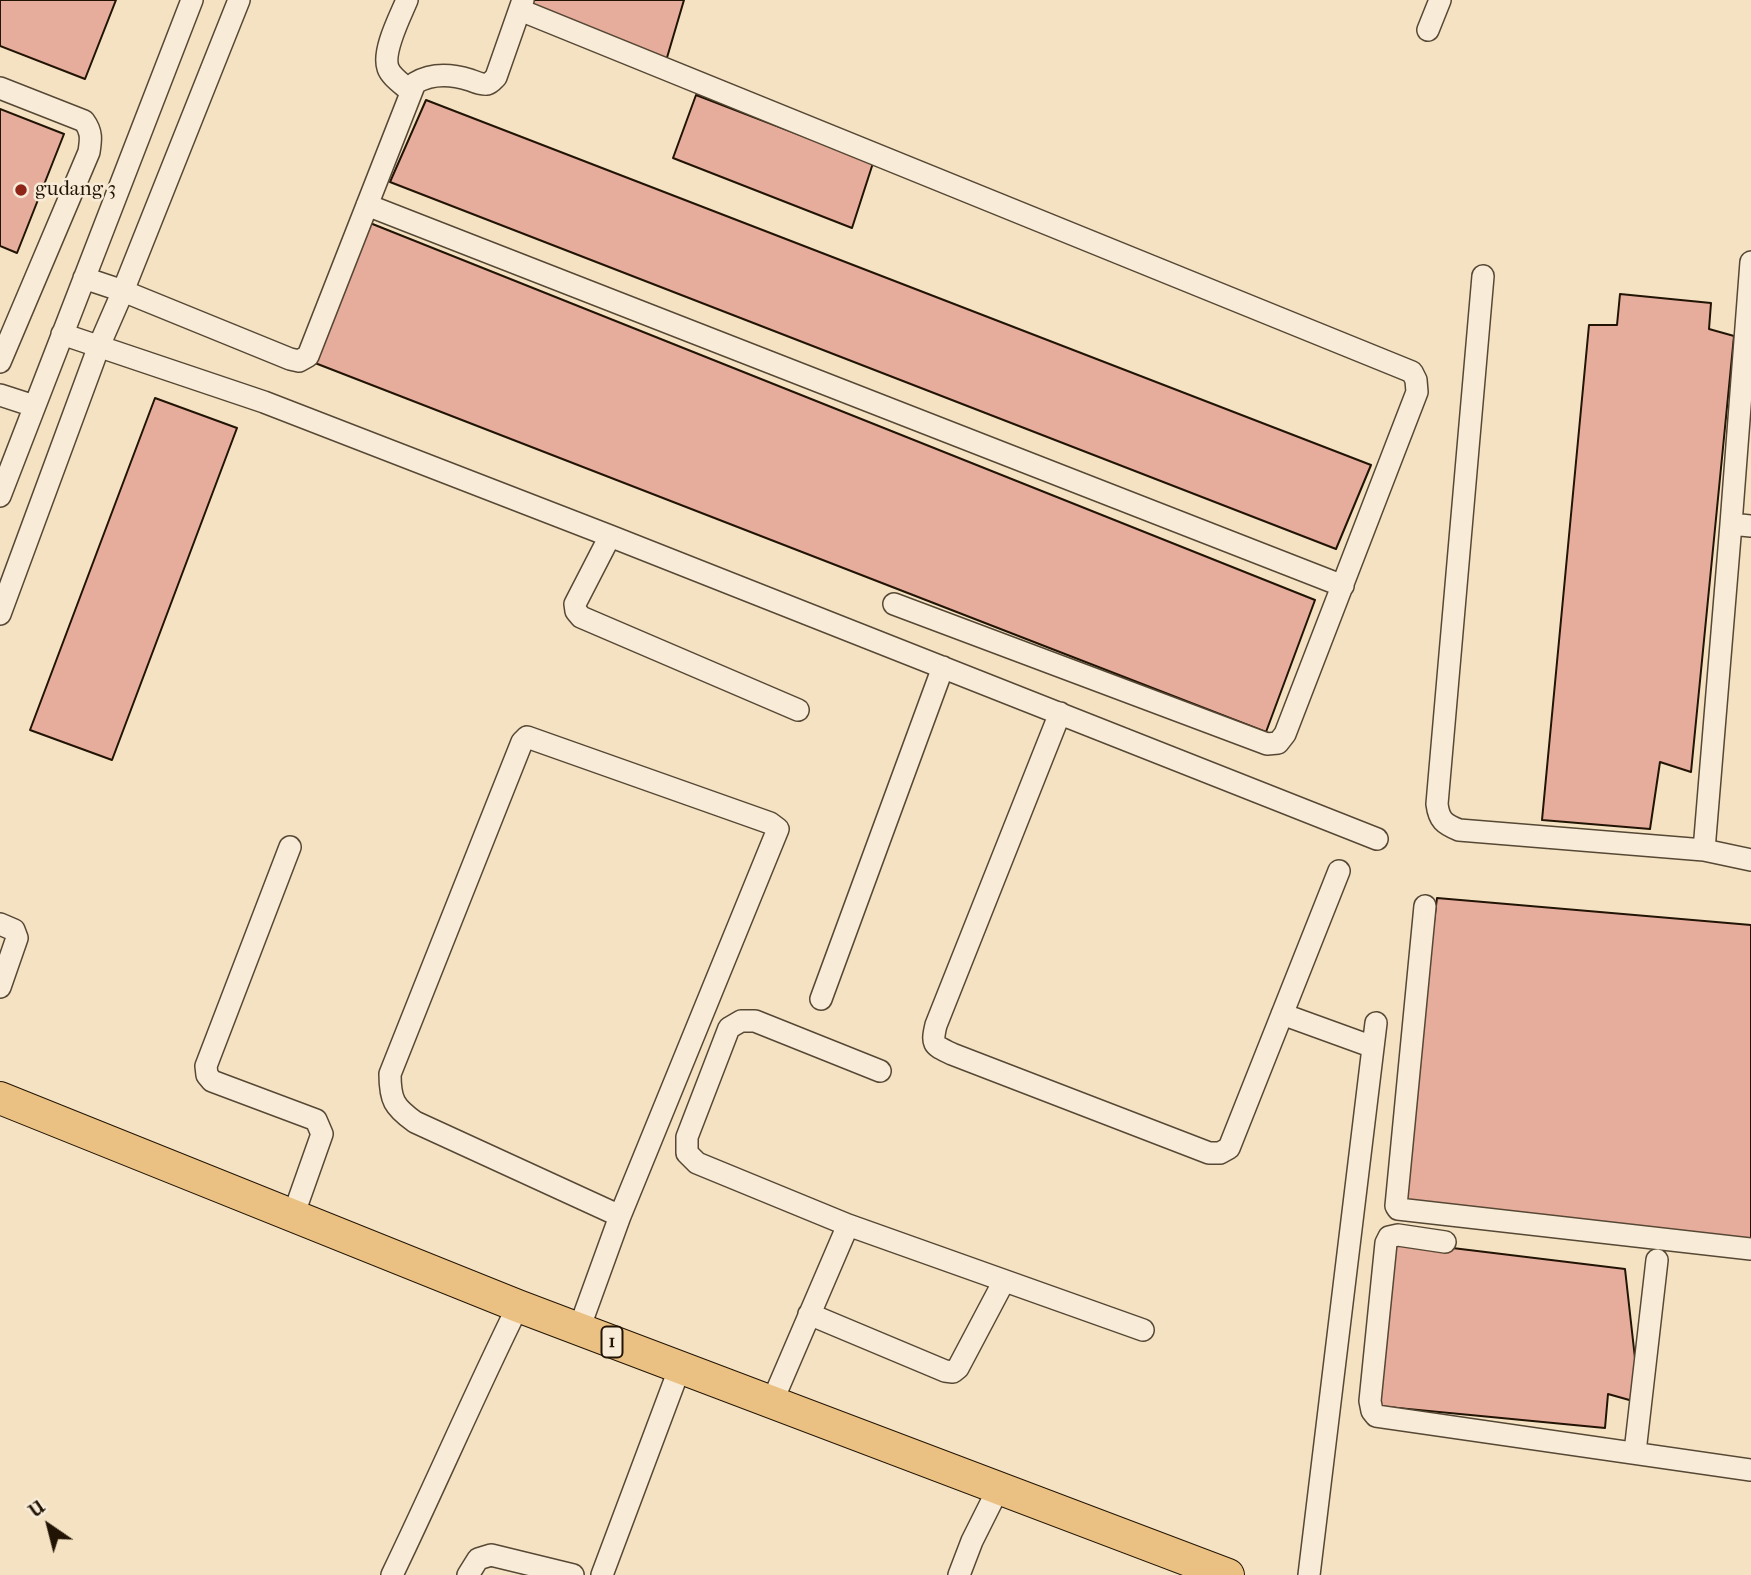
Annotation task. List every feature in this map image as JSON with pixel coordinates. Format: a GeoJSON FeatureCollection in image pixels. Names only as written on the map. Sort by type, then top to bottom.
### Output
{"type":"FeatureCollection","features":[{"type":"Feature","properties":{"kind":"highway","name":"1"},"geometry":{"type":"LineString","coordinates":[[0,1098],[518,1307],[1228,1575]]}},
{"type":"Feature","properties":{"kind":"lane"},"geometry":{"type":"LineString","coordinates":[[0,496],[192,0]]}},
{"type":"Feature","properties":{"kind":"lane"},"geometry":{"type":"LineString","coordinates":[[0,614],[100,346],[239,0]]}},
{"type":"Feature","properties":{"kind":"lane"},"geometry":{"type":"LineString","coordinates":[[407,0],[388,47],[387,62],[389,71],[411,92]]}},
{"type":"Feature","properties":{"kind":"lane"},"geometry":{"type":"LineString","coordinates":[[1428,30],[1440,0]]}},
{"type":"Feature","properties":{"kind":"lane"},"geometry":{"type":"LineString","coordinates":[[84,278],[124,291],[290,359],[304,359],[308,356],[415,83],[427,76],[460,77],[486,84],[491,82],[496,77],[521,5],[1412,372],[1416,380],[1417,392],[1285,734],[1278,743],[1268,744],[894,604]]}},
{"type":"Feature","properties":{"kind":"lane"},"geometry":{"type":"LineString","coordinates":[[0,88],[84,121],[91,136],[89,152],[0,362]]}},
{"type":"Feature","properties":{"kind":"lane"},"geometry":{"type":"LineString","coordinates":[[367,205],[1342,586]]}},
{"type":"Feature","properties":{"kind":"lane"},"geometry":{"type":"LineString","coordinates":[[1704,850],[1741,525],[1751,262]]}},
{"type":"Feature","properties":{"kind":"lane"},"geometry":{"type":"LineString","coordinates":[[1483,276],[1438,815],[1444,825],[1459,830],[1704,850],[1751,860]]}},
{"type":"Feature","properties":{"kind":"lane"},"geometry":{"type":"LineString","coordinates":[[62,334],[264,402],[1377,839]]}},
{"type":"Feature","properties":{"kind":"lane"},"geometry":{"type":"LineString","coordinates":[[0,394],[34,407]]}},
{"type":"Feature","properties":{"kind":"lane"},"geometry":{"type":"LineString","coordinates":[[610,536],[575,604],[581,617],[798,710]]}},
{"type":"Feature","properties":{"kind":"lane"},"geometry":{"type":"LineString","coordinates":[[821,999],[943,667]]}},
{"type":"Feature","properties":{"kind":"lane"},"geometry":{"type":"LineString","coordinates":[[1060,713],[936,1025],[933,1042],[952,1054],[1209,1153],[1220,1153],[1229,1148],[1339,871]]}},
{"type":"Feature","properties":{"kind":"lane"},"geometry":{"type":"LineString","coordinates":[[579,1329],[620,1216],[778,829],[770,823],[527,737],[522,742],[390,1074],[390,1089],[393,1102],[400,1112],[415,1122],[620,1216]]}},
{"type":"Feature","properties":{"kind":"lane"},"geometry":{"type":"LineString","coordinates":[[290,847],[206,1066],[212,1081],[316,1120],[320,1126],[322,1134],[293,1216]]}},
{"type":"Feature","properties":{"kind":"lane"},"geometry":{"type":"LineString","coordinates":[[1425,906],[1396,1206],[1398,1209],[1751,1248]]}},
{"type":"Feature","properties":{"kind":"lane"},"geometry":{"type":"LineString","coordinates":[[0,924],[14,930],[17,938],[0,987]]}},
{"type":"Feature","properties":{"kind":"lane"},"geometry":{"type":"LineString","coordinates":[[1282,1014],[1373,1047]]}},
{"type":"Feature","properties":{"kind":"lane"},"geometry":{"type":"LineString","coordinates":[[880,1072],[755,1021],[741,1021],[729,1028],[688,1137],[687,1153],[697,1163],[848,1225],[1143,1330]]}},
{"type":"Feature","properties":{"kind":"lane"},"geometry":{"type":"LineString","coordinates":[[1309,1575],[1376,1023]]}},
{"type":"Feature","properties":{"kind":"lane"},"geometry":{"type":"LineString","coordinates":[[772,1402],[848,1225]]}},
{"type":"Feature","properties":{"kind":"lane"},"geometry":{"type":"LineString","coordinates":[[1445,1242],[1398,1235],[1390,1237],[1386,1243],[1370,1401],[1371,1411],[1376,1416],[1751,1470]]}},
{"type":"Feature","properties":{"kind":"lane"},"geometry":{"type":"LineString","coordinates":[[1635,1452],[1657,1260]]}},
{"type":"Feature","properties":{"kind":"lane"},"geometry":{"type":"LineString","coordinates":[[809,1314],[953,1372],[958,1368],[1004,1281]]}},
{"type":"Feature","properties":{"kind":"lane"},"geometry":{"type":"LineString","coordinates":[[393,1575],[435,1487],[472,1399],[518,1307]]}},
{"type":"Feature","properties":{"kind":"lane"},"geometry":{"type":"LineString","coordinates":[[602,1575],[680,1367]]}},
{"type":"Feature","properties":{"kind":"lane"},"geometry":{"type":"LineString","coordinates":[[959,1575],[972,1541],[999,1487]]}},
{"type":"Feature","properties":{"kind":"lane"},"geometry":{"type":"LineString","coordinates":[[468,1575],[478,1559],[491,1555],[573,1575]]}},
{"type":"Feature","properties":{"kind":"building"},"geometry":{"type":"Polygon","coordinates":[[[0,0],[116,0],[85,79],[0,46],[0,0]]]}},
{"type":"Feature","properties":{"kind":"building"},"geometry":{"type":"Polygon","coordinates":[[[534,0],[684,0],[666,61],[532,5],[534,0]]]}},
{"type":"Feature","properties":{"kind":"building"},"geometry":{"type":"Polygon","coordinates":[[[696,95],[873,163],[852,228],[673,158],[696,95]]]}},
{"type":"Feature","properties":{"kind":"building"},"geometry":{"type":"Polygon","coordinates":[[[426,100],[1371,465],[1336,549],[390,182],[426,100]]]}},
{"type":"Feature","properties":{"kind":"building","name":"gudang 3"},"geometry":{"type":"Polygon","coordinates":[[[0,109],[64,134],[17,253],[0,246],[0,109]]]}},
{"type":"Feature","properties":{"kind":"building"},"geometry":{"type":"Polygon","coordinates":[[[370,223],[1315,600],[1266,732],[315,363],[370,223]]]}},
{"type":"Feature","properties":{"kind":"building"},"geometry":{"type":"Polygon","coordinates":[[[1620,294],[1711,303],[1709,329],[1734,336],[1691,772],[1660,762],[1650,829],[1542,820],[1589,325],[1617,325],[1620,294]]]}},
{"type":"Feature","properties":{"kind":"building"},"geometry":{"type":"Polygon","coordinates":[[[155,398],[237,428],[112,760],[30,730],[155,398]]]}},
{"type":"Feature","properties":{"kind":"building"},"geometry":{"type":"Polygon","coordinates":[[[1437,898],[1751,925],[1751,1243],[1398,1208],[1437,898]]]}},
{"type":"Feature","properties":{"kind":"building"},"geometry":{"type":"Polygon","coordinates":[[[1395,1241],[1625,1269],[1640,1403],[1608,1394],[1605,1428],[1377,1406],[1395,1241]]]}},
{"type":"Feature","properties":{"kind":"place","name":"gudang 3"},"geometry":{"type":"Point","coordinates":[21,190]}}]}
